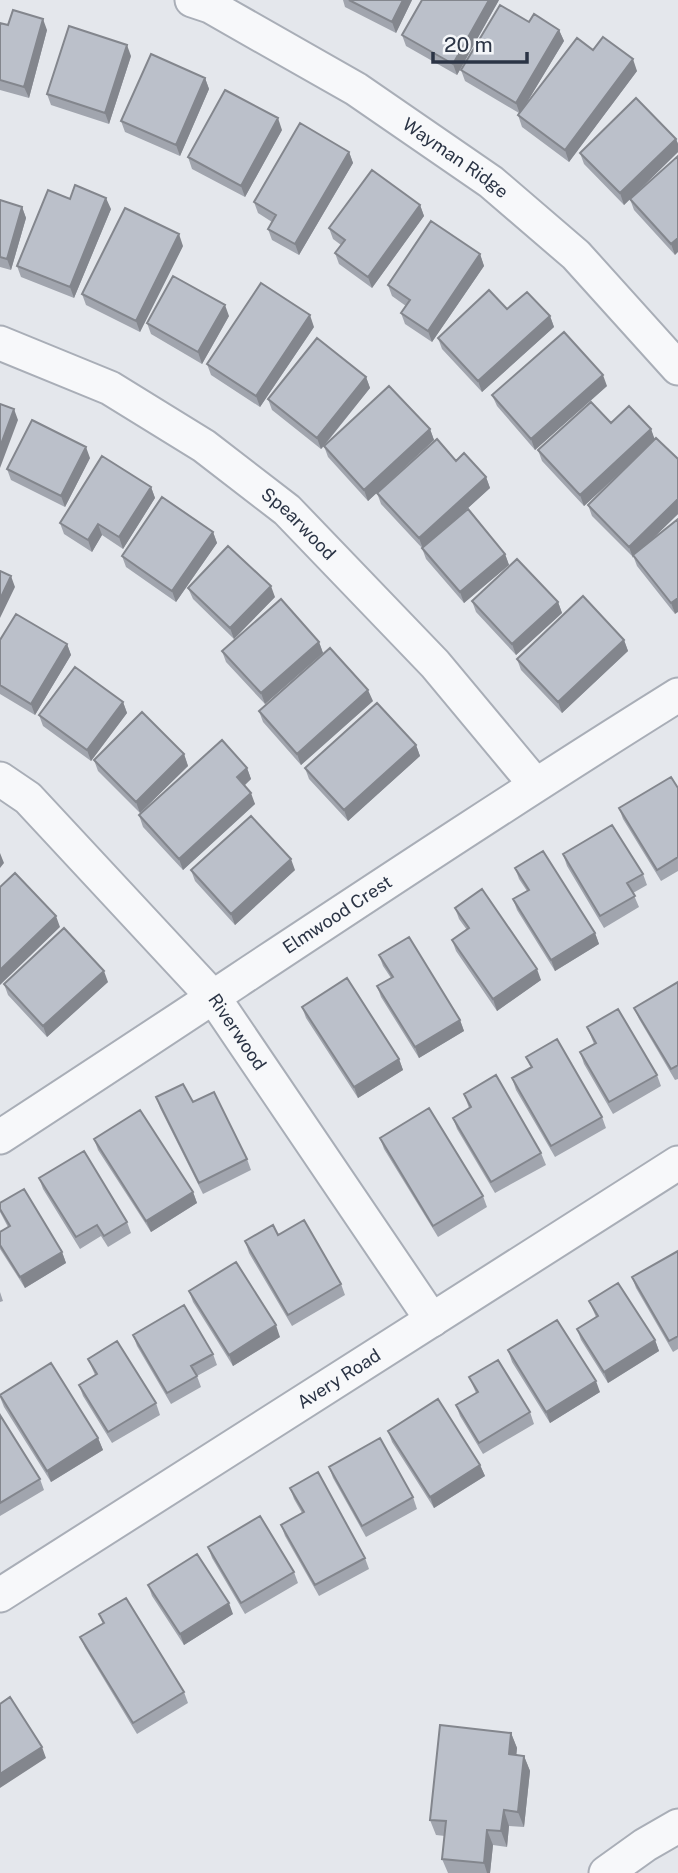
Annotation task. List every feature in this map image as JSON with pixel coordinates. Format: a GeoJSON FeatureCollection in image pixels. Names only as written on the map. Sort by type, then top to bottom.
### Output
{"type":"FeatureCollection","features":[{"type":"Feature","properties":{"kind":"street","name":"Wayman Ridge"},"geometry":{"type":"LineString","coordinates":[[192,0],[210,6],[356,89],[491,182],[576,255],[678,368]]}},
{"type":"Feature","properties":{"kind":"street","name":"Spearwood"},"geometry":{"type":"LineString","coordinates":[[0,343],[110,388],[204,446],[287,510],[435,664],[535,784]]}},
{"type":"Feature","properties":{"kind":"street","name":"Elmwood Crest"},"geometry":{"type":"LineString","coordinates":[[0,1137],[535,784],[678,695]]}},
{"type":"Feature","properties":{"kind":"street","name":"Riverwood"},"geometry":{"type":"LineString","coordinates":[[0,779],[28,798],[214,998],[432,1320]]}},
{"type":"Feature","properties":{"kind":"street","name":"Avery Road"},"geometry":{"type":"LineString","coordinates":[[0,1595],[678,1163]]}},
{"type":"Feature","properties":{"kind":"street"},"geometry":{"type":"LineString","coordinates":[[606,1873],[645,1845],[678,1826]]}},
{"type":"Feature","properties":{"kind":"building"},"geometry":{"type":"Polygon","coordinates":[[[349,0],[403,0],[392,22],[349,0]]]}},
{"type":"Feature","properties":{"kind":"building"},"geometry":{"type":"Polygon","coordinates":[[[422,0],[489,0],[453,64],[402,35],[422,0]]]}},
{"type":"Feature","properties":{"kind":"building"},"geometry":{"type":"Polygon","coordinates":[[[500,5],[529,22],[534,14],[559,30],[516,103],[461,70],[500,5]]]}},
{"type":"Feature","properties":{"kind":"building"},"geometry":{"type":"Polygon","coordinates":[[[13,10],[43,19],[24,87],[0,80],[0,23],[8,25],[13,10]]]}},
{"type":"Feature","properties":{"kind":"building"},"geometry":{"type":"Polygon","coordinates":[[[69,26],[127,45],[105,113],[47,94],[69,26]]]}},
{"type":"Feature","properties":{"kind":"building"},"geometry":{"type":"Polygon","coordinates":[[[603,37],[633,59],[565,150],[518,115],[577,38],[593,50],[603,37]]]}},
{"type":"Feature","properties":{"kind":"building"},"geometry":{"type":"Polygon","coordinates":[[[151,54],[205,78],[176,145],[121,121],[151,54]]]}},
{"type":"Feature","properties":{"kind":"building"},"geometry":{"type":"Polygon","coordinates":[[[225,90],[278,118],[241,186],[188,157],[225,90]]]}},
{"type":"Feature","properties":{"kind":"building"},"geometry":{"type":"Polygon","coordinates":[[[636,98],[676,139],[620,193],[580,153],[636,98]]]}},
{"type":"Feature","properties":{"kind":"building"},"geometry":{"type":"Polygon","coordinates":[[[300,123],[349,152],[295,244],[268,229],[276,215],[254,202],[300,123]]]}},
{"type":"Feature","properties":{"kind":"building"},"geometry":{"type":"Polygon","coordinates":[[[678,156],[678,238],[671,244],[630,199],[678,156]]]}},
{"type":"Feature","properties":{"kind":"building"},"geometry":{"type":"Polygon","coordinates":[[[372,170],[420,205],[368,277],[335,253],[345,240],[329,228],[372,170]]]}},
{"type":"Feature","properties":{"kind":"building"},"geometry":{"type":"Polygon","coordinates":[[[75,185],[106,198],[70,287],[17,266],[48,190],[70,199],[75,185]]]}},
{"type":"Feature","properties":{"kind":"building"},"geometry":{"type":"Polygon","coordinates":[[[0,200],[22,207],[7,259],[0,257],[0,200]]]}},
{"type":"Feature","properties":{"kind":"building"},"geometry":{"type":"Polygon","coordinates":[[[125,208],[179,234],[136,321],[82,294],[125,208]]]}},
{"type":"Feature","properties":{"kind":"building"},"geometry":{"type":"Polygon","coordinates":[[[431,221],[480,254],[428,331],[401,313],[410,300],[388,285],[431,221]]]}},
{"type":"Feature","properties":{"kind":"building"},"geometry":{"type":"Polygon","coordinates":[[[173,276],[225,305],[198,352],[147,323],[173,276]]]}},
{"type":"Feature","properties":{"kind":"building"},"geometry":{"type":"Polygon","coordinates":[[[261,283],[310,315],[256,396],[207,364],[261,283]]]}},
{"type":"Feature","properties":{"kind":"building"},"geometry":{"type":"Polygon","coordinates":[[[489,290],[507,309],[527,292],[550,316],[478,381],[438,338],[489,290]]]}},
{"type":"Feature","properties":{"kind":"building"},"geometry":{"type":"Polygon","coordinates":[[[564,332],[603,375],[531,439],[492,395],[564,332]]]}},
{"type":"Feature","properties":{"kind":"building"},"geometry":{"type":"Polygon","coordinates":[[[317,338],[366,377],[317,438],[268,399],[317,338]]]}},
{"type":"Feature","properties":{"kind":"building"},"geometry":{"type":"Polygon","coordinates":[[[389,386],[430,429],[364,490],[324,446],[389,386]]]}},
{"type":"Feature","properties":{"kind":"building"},"geometry":{"type":"Polygon","coordinates":[[[591,402],[611,423],[629,406],[651,429],[580,495],[538,450],[591,402]]]}},
{"type":"Feature","properties":{"kind":"building"},"geometry":{"type":"Polygon","coordinates":[[[0,404],[14,409],[0,447],[0,404]]]}},
{"type":"Feature","properties":{"kind":"building"},"geometry":{"type":"Polygon","coordinates":[[[32,420],[86,447],[61,496],[7,469],[32,420]]]}},
{"type":"Feature","properties":{"kind":"building"},"geometry":{"type":"Polygon","coordinates":[[[656,438],[678,459],[678,499],[629,547],[588,505],[656,438]]]}},
{"type":"Feature","properties":{"kind":"building"},"geometry":{"type":"Polygon","coordinates":[[[437,439],[456,461],[464,453],[486,477],[419,538],[377,493],[437,439]]]}},
{"type":"Feature","properties":{"kind":"building"},"geometry":{"type":"Polygon","coordinates":[[[102,456],[151,487],[119,537],[98,524],[88,540],[60,523],[102,456]]]}},
{"type":"Feature","properties":{"kind":"building"},"geometry":{"type":"Polygon","coordinates":[[[162,497],[213,532],[172,591],[122,556],[162,497]]]}},
{"type":"Feature","properties":{"kind":"building"},"geometry":{"type":"Polygon","coordinates":[[[468,509],[505,554],[460,592],[422,548],[468,509]]]}},
{"type":"Feature","properties":{"kind":"building"},"geometry":{"type":"Polygon","coordinates":[[[678,519],[678,598],[671,603],[633,555],[678,519]]]}},
{"type":"Feature","properties":{"kind":"building"},"geometry":{"type":"Polygon","coordinates":[[[228,546],[271,586],[230,628],[188,588],[228,546]]]}},
{"type":"Feature","properties":{"kind":"building"},"geometry":{"type":"Polygon","coordinates":[[[517,559],[558,602],[512,644],[472,601],[517,559]]]}},
{"type":"Feature","properties":{"kind":"building"},"geometry":{"type":"Polygon","coordinates":[[[0,571],[11,576],[0,599],[0,571]]]}},
{"type":"Feature","properties":{"kind":"building"},"geometry":{"type":"Polygon","coordinates":[[[583,596],[624,640],[558,702],[517,659],[583,596]]]}},
{"type":"Feature","properties":{"kind":"building"},"geometry":{"type":"Polygon","coordinates":[[[281,599],[319,642],[261,693],[222,651],[281,599]]]}},
{"type":"Feature","properties":{"kind":"building"},"geometry":{"type":"Polygon","coordinates":[[[16,614],[67,644],[31,704],[0,685],[0,640],[16,614]]]}},
{"type":"Feature","properties":{"kind":"building"},"geometry":{"type":"Polygon","coordinates":[[[330,648],[368,690],[297,754],[259,711],[330,648]]]}},
{"type":"Feature","properties":{"kind":"building"},"geometry":{"type":"Polygon","coordinates":[[[75,667],[123,702],[87,750],[39,715],[75,667]]]}},
{"type":"Feature","properties":{"kind":"building"},"geometry":{"type":"Polygon","coordinates":[[[377,703],[416,745],[344,810],[305,768],[377,703]]]}},
{"type":"Feature","properties":{"kind":"building"},"geometry":{"type":"Polygon","coordinates":[[[142,712],[184,754],[136,802],[94,760],[142,712]]]}},
{"type":"Feature","properties":{"kind":"building"},"geometry":{"type":"Polygon","coordinates":[[[222,740],[247,768],[237,777],[251,793],[179,859],[139,815],[222,740]]]}},
{"type":"Feature","properties":{"kind":"building"},"geometry":{"type":"Polygon","coordinates":[[[671,777],[678,788],[678,857],[657,870],[619,808],[671,777]]]}},
{"type":"Feature","properties":{"kind":"building"},"geometry":{"type":"Polygon","coordinates":[[[251,816],[291,859],[231,914],[191,870],[251,816]]]}},
{"type":"Feature","properties":{"kind":"building"},"geometry":{"type":"Polygon","coordinates":[[[612,825],[643,874],[627,883],[635,896],[600,916],[563,854],[612,825]]]}},
{"type":"Feature","properties":{"kind":"building"},"geometry":{"type":"Polygon","coordinates":[[[543,851],[595,933],[551,960],[513,899],[529,890],[515,868],[543,851]]]}},
{"type":"Feature","properties":{"kind":"building"},"geometry":{"type":"Polygon","coordinates":[[[15,873],[56,916],[0,970],[0,887],[15,873]]]}},
{"type":"Feature","properties":{"kind":"building"},"geometry":{"type":"Polygon","coordinates":[[[482,889],[537,969],[493,999],[452,940],[469,928],[455,908],[482,889]]]}},
{"type":"Feature","properties":{"kind":"building"},"geometry":{"type":"Polygon","coordinates":[[[64,928],[104,971],[43,1026],[4,984],[64,928]]]}},
{"type":"Feature","properties":{"kind":"building"},"geometry":{"type":"Polygon","coordinates":[[[409,937],[460,1020],[415,1047],[377,986],[393,977],[379,955],[409,937]]]}},
{"type":"Feature","properties":{"kind":"building"},"geometry":{"type":"Polygon","coordinates":[[[347,978],[399,1059],[354,1087],[302,1007],[347,978]]]}},
{"type":"Feature","properties":{"kind":"building"},"geometry":{"type":"Polygon","coordinates":[[[678,982],[678,1065],[671,1069],[634,1008],[678,982]]]}},
{"type":"Feature","properties":{"kind":"building"},"geometry":{"type":"Polygon","coordinates":[[[618,1009],[657,1075],[609,1102],[580,1052],[596,1043],[587,1027],[618,1009]]]}},
{"type":"Feature","properties":{"kind":"building"},"geometry":{"type":"Polygon","coordinates":[[[557,1039],[602,1117],[551,1146],[512,1078],[532,1067],[526,1057],[557,1039]]]}},
{"type":"Feature","properties":{"kind":"building"},"geometry":{"type":"Polygon","coordinates":[[[496,1075],[541,1153],[491,1182],[453,1118],[471,1107],[464,1094],[496,1075]]]}},
{"type":"Feature","properties":{"kind":"building"},"geometry":{"type":"Polygon","coordinates":[[[183,1084],[193,1102],[214,1092],[247,1159],[199,1183],[156,1097],[183,1084]]]}},
{"type":"Feature","properties":{"kind":"building"},"geometry":{"type":"Polygon","coordinates":[[[429,1108],[483,1196],[433,1226],[380,1138],[429,1108]]]}},
{"type":"Feature","properties":{"kind":"building"},"geometry":{"type":"Polygon","coordinates":[[[140,1110],[193,1192],[146,1221],[94,1139],[140,1110]]]}},
{"type":"Feature","properties":{"kind":"building"},"geometry":{"type":"Polygon","coordinates":[[[84,1151],[127,1222],[104,1236],[97,1225],[76,1237],[39,1178],[84,1151]]]}},
{"type":"Feature","properties":{"kind":"building"},"geometry":{"type":"Polygon","coordinates":[[[24,1189],[62,1252],[20,1277],[0,1245],[0,1232],[10,1226],[0,1209],[0,1203],[24,1189]]]}},
{"type":"Feature","properties":{"kind":"building"},"geometry":{"type":"Polygon","coordinates":[[[304,1220],[341,1284],[288,1315],[245,1241],[273,1225],[278,1235],[304,1220]]]}},
{"type":"Feature","properties":{"kind":"building"},"geometry":{"type":"Polygon","coordinates":[[[678,1251],[678,1336],[669,1341],[632,1277],[678,1251]]]}},
{"type":"Feature","properties":{"kind":"building"},"geometry":{"type":"Polygon","coordinates":[[[236,1262],[276,1325],[229,1355],[189,1291],[236,1262]]]}},
{"type":"Feature","properties":{"kind":"building"},"geometry":{"type":"Polygon","coordinates":[[[618,1283],[655,1340],[604,1372],[577,1329],[598,1316],[589,1301],[618,1283]]]}},
{"type":"Feature","properties":{"kind":"building"},"geometry":{"type":"Polygon","coordinates":[[[184,1305],[213,1354],[191,1366],[197,1376],[167,1393],[133,1335],[184,1305]]]}},
{"type":"Feature","properties":{"kind":"building"},"geometry":{"type":"Polygon","coordinates":[[[557,1320],[596,1381],[546,1412],[508,1350],[557,1320]]]}},
{"type":"Feature","properties":{"kind":"building"},"geometry":{"type":"Polygon","coordinates":[[[117,1341],[156,1403],[108,1432],[79,1385],[97,1374],[88,1359],[117,1341]]]}},
{"type":"Feature","properties":{"kind":"building"},"geometry":{"type":"Polygon","coordinates":[[[498,1360],[530,1412],[479,1443],[456,1405],[478,1392],[469,1377],[498,1360]]]}},
{"type":"Feature","properties":{"kind":"building"},"geometry":{"type":"Polygon","coordinates":[[[51,1363],[98,1438],[47,1471],[0,1395],[51,1363]]]}},
{"type":"Feature","properties":{"kind":"building"},"geometry":{"type":"Polygon","coordinates":[[[438,1399],[480,1465],[430,1497],[388,1431],[438,1399]]]}},
{"type":"Feature","properties":{"kind":"building"},"geometry":{"type":"Polygon","coordinates":[[[0,1415],[40,1479],[0,1503],[0,1415]]]}},
{"type":"Feature","properties":{"kind":"building"},"geometry":{"type":"Polygon","coordinates":[[[380,1438],[413,1497],[362,1526],[329,1467],[380,1438]]]}},
{"type":"Feature","properties":{"kind":"building"},"geometry":{"type":"Polygon","coordinates":[[[318,1472],[365,1558],[315,1585],[281,1525],[304,1512],[290,1488],[318,1472]]]}},
{"type":"Feature","properties":{"kind":"building"},"geometry":{"type":"Polygon","coordinates":[[[260,1516],[294,1572],[241,1603],[208,1547],[260,1516]]]}},
{"type":"Feature","properties":{"kind":"building"},"geometry":{"type":"Polygon","coordinates":[[[197,1554],[229,1603],[180,1634],[148,1585],[197,1554]]]}},
{"type":"Feature","properties":{"kind":"building"},"geometry":{"type":"Polygon","coordinates":[[[126,1598],[184,1692],[133,1723],[80,1637],[104,1623],[99,1614],[126,1598]]]}},
{"type":"Feature","properties":{"kind":"building"},"geometry":{"type":"Polygon","coordinates":[[[10,1697],[42,1747],[0,1774],[0,1704],[10,1697]]]}},
{"type":"Feature","properties":{"kind":"building"},"geometry":{"type":"Polygon","coordinates":[[[440,1725],[511,1733],[509,1754],[524,1756],[518,1812],[504,1810],[501,1831],[487,1830],[484,1863],[442,1859],[446,1821],[430,1820],[440,1725]]]}}]}
